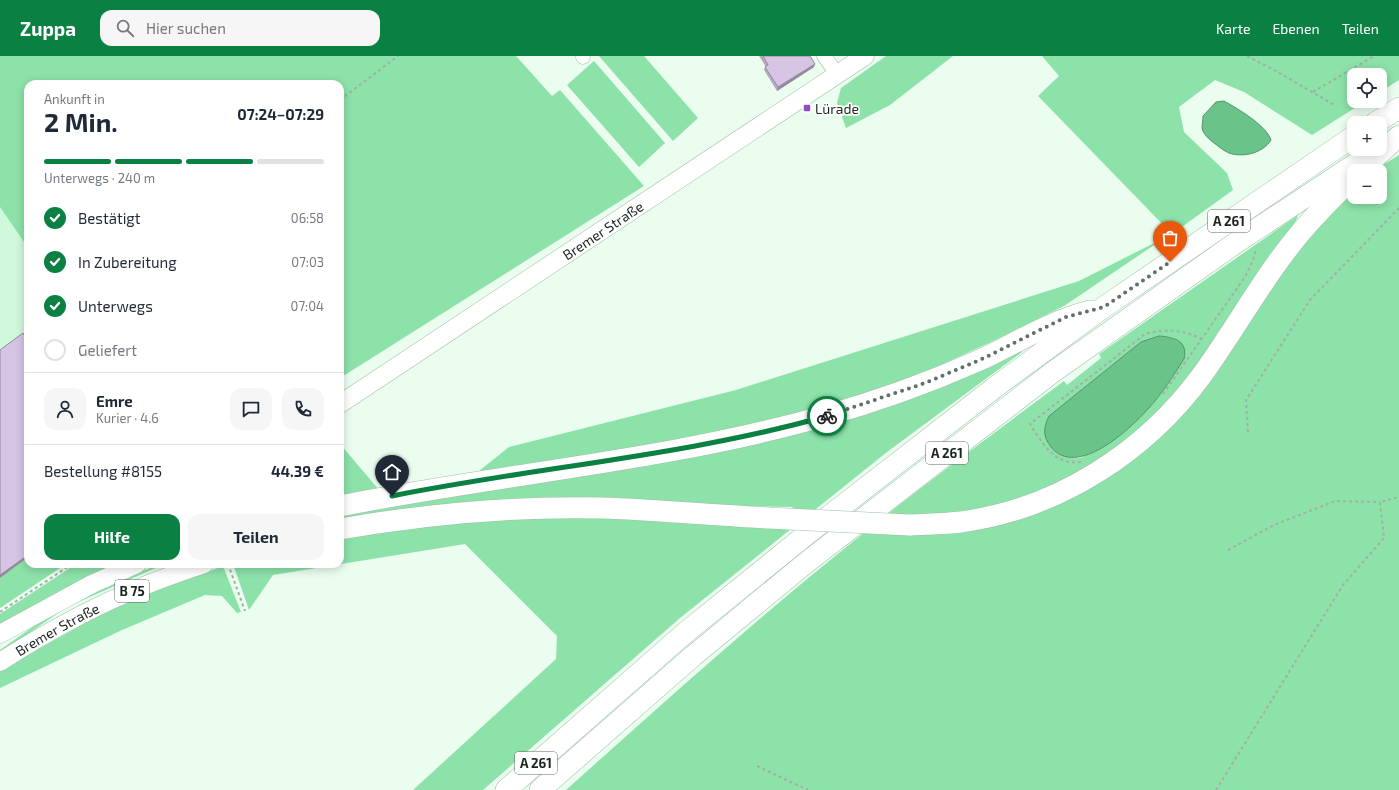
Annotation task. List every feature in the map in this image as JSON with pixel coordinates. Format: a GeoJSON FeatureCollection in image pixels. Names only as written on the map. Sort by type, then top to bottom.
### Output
{"type":"FeatureCollection","features":[{"type":"Feature","properties":{"kind":"highway"},"geometry":{"type":"LineString","coordinates":[[1386,116],[1399,108]]}},
{"type":"Feature","properties":{"kind":"highway"},"geometry":{"type":"LineString","coordinates":[[1369,164],[1399,136]]}},
{"type":"Feature","properties":{"kind":"highway","name":"A 261"},"geometry":{"type":"LineString","coordinates":[[1387,143],[1399,136]]}},
{"type":"Feature","properties":{"kind":"highway","name":"A 261"},"geometry":{"type":"LineString","coordinates":[[506,790],[685,633],[828,517],[994,388],[1104,307],[1347,141]]}},
{"type":"Feature","properties":{"kind":"highway","name":"A 261"},"geometry":{"type":"LineString","coordinates":[[540,790],[693,656],[807,562],[1053,372],[1143,307],[1367,156]]}},
{"type":"Feature","properties":{"kind":"highway"},"geometry":{"type":"LineString","coordinates":[[344,528],[419,518],[523,509],[601,508],[909,525],[962,522],[1024,507],[1077,484],[1126,453],[1158,426],[1190,390],[1301,232],[1347,184]]}},
{"type":"Feature","properties":{"kind":"highway"},"geometry":{"type":"LineString","coordinates":[[344,505],[406,493],[678,449],[793,425],[859,406],[925,383],[982,359],[1066,317],[1104,307]]}},
{"type":"Feature","properties":{"kind":"main road","name":"Bremer Straße"},"geometry":{"type":"LineString","coordinates":[[344,401],[864,56]]}},
{"type":"Feature","properties":{"kind":"main road","name":"Bremer Straße"},"geometry":{"type":"LineString","coordinates":[[0,634],[92,584],[128,568]]}},
{"type":"Feature","properties":{"kind":"main road","name":"Bremer Straße"},"geometry":{"type":"LineString","coordinates":[[0,662],[62,625],[102,604],[144,586],[193,568]]}},
{"type":"Feature","properties":{"kind":"lane"},"geometry":{"type":"LineString","coordinates":[[824,56],[838,74]]}},
{"type":"Feature","properties":{"kind":"path"},"geometry":{"type":"LineString","coordinates":[[344,97],[398,56]]}},
{"type":"Feature","properties":{"kind":"path"},"geometry":{"type":"LineString","coordinates":[[1247,56],[1336,106]]}},
{"type":"Feature","properties":{"kind":"path"},"geometry":{"type":"LineString","coordinates":[[1313,92],[1374,56]]}},
{"type":"Feature","properties":{"kind":"path"},"geometry":{"type":"LineString","coordinates":[[1248,432],[1246,400],[1310,300],[1399,208]]}},
{"type":"Feature","properties":{"kind":"path"},"geometry":{"type":"LineString","coordinates":[[1162,395],[1245,277],[1256,250],[1257,229]]}},
{"type":"Feature","properties":{"kind":"path"},"geometry":{"type":"LineString","coordinates":[[1086,460],[1071,463],[1062,460],[1046,448],[1030,424],[1145,334],[1156,331],[1181,330],[1201,339]]}},
{"type":"Feature","properties":{"kind":"path"},"geometry":{"type":"LineString","coordinates":[[1228,550],[1274,525],[1335,501],[1380,502],[1399,497]]}},
{"type":"Feature","properties":{"kind":"path"},"geometry":{"type":"LineString","coordinates":[[1216,790],[1343,585],[1384,538],[1380,502]]}},
{"type":"Feature","properties":{"kind":"path"},"geometry":{"type":"LineString","coordinates":[[0,612],[66,568]]}},
{"type":"Feature","properties":{"kind":"path"},"geometry":{"type":"LineString","coordinates":[[229,568],[245,611]]}},
{"type":"Feature","properties":{"kind":"path"},"geometry":{"type":"LineString","coordinates":[[757,766],[808,790]]}},
{"type":"Feature","properties":{"kind":"shaded area"},"geometry":{"type":"Polygon","coordinates":[[[0,56],[516,56],[552,96],[560,90],[644,186],[344,375],[344,80],[24,80],[24,242],[0,207],[0,56]]]}},
{"type":"Feature","properties":{"kind":"shaded area"},"geometry":{"type":"Polygon","coordinates":[[[599,56],[644,56],[698,118],[673,141],[599,56]]]}},
{"type":"Feature","properties":{"kind":"shaded area"},"geometry":{"type":"Polygon","coordinates":[[[886,56],[953,56],[890,105],[846,128],[837,103],[841,88],[886,56]]]}},
{"type":"Feature","properties":{"kind":"shaded area"},"geometry":{"type":"Polygon","coordinates":[[[1042,56],[1399,56],[1399,80],[1387,88],[1387,68],[1347,68],[1347,108],[1355,108],[1312,135],[1244,92],[1215,80],[1179,107],[1184,132],[1227,173],[1233,190],[1172,234],[1038,96],[1059,76],[1042,56]]]}},
{"type":"Feature","properties":{"kind":"shaded area"},"geometry":{"type":"Polygon","coordinates":[[[594,61],[665,143],[639,167],[567,85],[594,61]]]}},
{"type":"Feature","properties":{"kind":"shaded area"},"geometry":{"type":"Polygon","coordinates":[[[1224,101],[1237,108],[1264,129],[1271,140],[1263,148],[1246,155],[1234,154],[1225,151],[1208,138],[1202,128],[1203,116],[1216,102],[1224,101]]]}},
{"type":"Feature","properties":{"kind":"shaded area"},"geometry":{"type":"Polygon","coordinates":[[[1399,155],[1399,790],[566,790],[745,631],[881,520],[959,459],[1064,381],[1067,385],[1101,358],[1099,354],[1298,215],[1296,221],[1269,255],[1180,390],[1126,443],[1056,485],[1011,502],[933,517],[912,514],[902,535],[969,530],[1134,457],[1281,264],[1347,194],[1347,204],[1387,204],[1387,164],[1384,164],[1399,155]],[[1159,336],[1141,342],[1049,416],[1045,432],[1049,444],[1054,450],[1067,457],[1079,458],[1085,456],[1114,437],[1143,414],[1163,392],[1184,359],[1178,340],[1172,337],[1159,336]]]}},
{"type":"Feature","properties":{"kind":"shaded area"},"geometry":{"type":"Polygon","coordinates":[[[0,207],[24,242],[24,568],[60,568],[0,608],[0,207]]]}},
{"type":"Feature","properties":{"kind":"shaded area"},"geometry":{"type":"Polygon","coordinates":[[[1166,237],[1064,306],[991,342],[908,380],[755,427],[474,475],[509,447],[736,390],[1079,281],[1166,237]]]}},
{"type":"Feature","properties":{"kind":"shaded area"},"geometry":{"type":"Polygon","coordinates":[[[1159,336],[1170,337],[1179,341],[1184,348],[1184,359],[1167,385],[1140,418],[1102,448],[1088,454],[1075,457],[1062,455],[1051,447],[1045,436],[1045,428],[1049,416],[1141,342],[1159,336]]]}},
{"type":"Feature","properties":{"kind":"shaded area"},"geometry":{"type":"Polygon","coordinates":[[[1021,348],[1022,352],[887,452],[680,618],[483,790],[413,790],[556,659],[557,636],[465,544],[344,564],[344,537],[434,525],[529,517],[682,520],[774,526],[793,507],[686,505],[344,523],[344,511],[625,466],[1021,348]]]}},
{"type":"Feature","properties":{"kind":"shaded area"},"geometry":{"type":"Polygon","coordinates":[[[344,449],[380,491],[344,498],[344,449]]]}},
{"type":"Feature","properties":{"kind":"shaded area"},"geometry":{"type":"Polygon","coordinates":[[[24,558],[24,568],[60,568],[0,608],[0,575],[24,558]]]}},
{"type":"Feature","properties":{"kind":"shaded area"},"geometry":{"type":"Polygon","coordinates":[[[70,568],[114,568],[0,625],[0,614],[70,568]]]}},
{"type":"Feature","properties":{"kind":"shaded area"},"geometry":{"type":"Polygon","coordinates":[[[150,568],[156,568],[67,607],[0,653],[0,650],[61,607],[150,568]]]}},
{"type":"Feature","properties":{"kind":"shaded area"},"geometry":{"type":"Polygon","coordinates":[[[218,568],[224,568],[241,612],[237,613],[222,596],[205,595],[122,630],[0,688],[0,670],[120,604],[218,568]]]}},
{"type":"Feature","properties":{"kind":"shaded area"},"geometry":{"type":"Polygon","coordinates":[[[234,568],[316,568],[273,575],[249,610],[234,568]]]}},
{"type":"Feature","properties":{"kind":"building"},"geometry":{"type":"Polygon","coordinates":[[[763,56],[810,56],[815,64],[778,87],[765,67],[768,65],[763,56]]]}},
{"type":"Feature","properties":{"kind":"building"},"geometry":{"type":"Polygon","coordinates":[[[23,333],[24,334],[24,558],[0,575],[0,350],[23,333]]]}},
{"type":"Feature","properties":{"kind":"way so far"},"geometry":{"type":"LineString","coordinates":[[827,416],[925,383],[982,359],[1066,317],[1104,307],[1170,262]]}},
{"type":"Feature","properties":{"kind":"place","name":"Lürade"},"geometry":{"type":"Point","coordinates":[807,108]}},
{"type":"Feature","properties":{"kind":"route"},"geometry":{"type":"LineString","coordinates":[[392,496],[686,448],[758,433],[827,416]]}}]}
